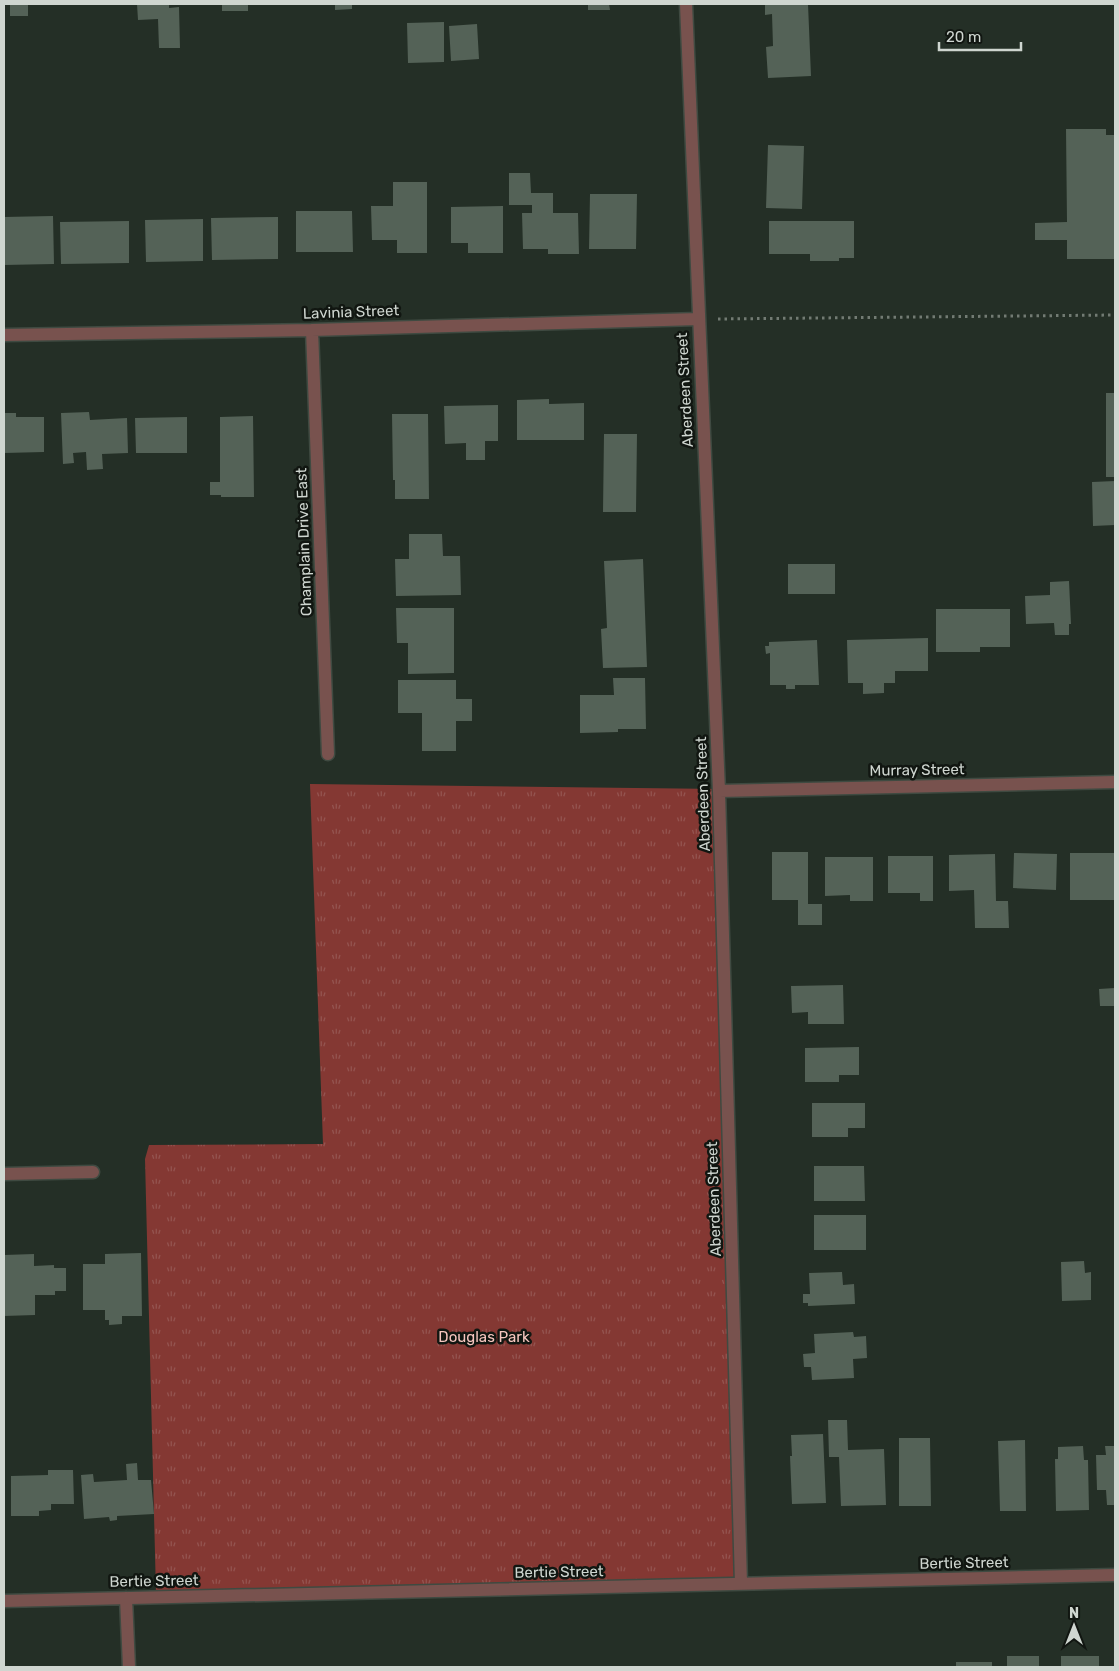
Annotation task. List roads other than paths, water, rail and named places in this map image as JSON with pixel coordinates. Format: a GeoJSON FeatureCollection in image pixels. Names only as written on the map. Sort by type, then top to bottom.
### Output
{"type":"FeatureCollection","features":[{"type":"Feature","properties":{"kind":"street","name":"Aberdeen Street"},"geometry":{"type":"LineString","coordinates":[[686,4],[698,319],[720,791],[741,1584]]}},
{"type":"Feature","properties":{"kind":"street","name":"Lavinia Street"},"geometry":{"type":"LineString","coordinates":[[4,335],[312,330],[698,319]]}},
{"type":"Feature","properties":{"kind":"street","name":"Champlain Drive East"},"geometry":{"type":"LineString","coordinates":[[312,330],[328,754]]}},
{"type":"Feature","properties":{"kind":"street","name":"Murray Street"},"geometry":{"type":"LineString","coordinates":[[720,791],[1115,782]]}},
{"type":"Feature","properties":{"kind":"street"},"geometry":{"type":"LineString","coordinates":[[4,1174],[94,1172]]}},
{"type":"Feature","properties":{"kind":"street","name":"Bertie Street"},"geometry":{"type":"LineString","coordinates":[[4,1601],[1115,1575]]}},
{"type":"Feature","properties":{"kind":"street"},"geometry":{"type":"LineString","coordinates":[[126,1598],[129,1667]]}},
{"type":"Feature","properties":{"kind":"park label","name":"Douglas Park"},"geometry":{"type":"Point","coordinates":[484,1337]}}]}
